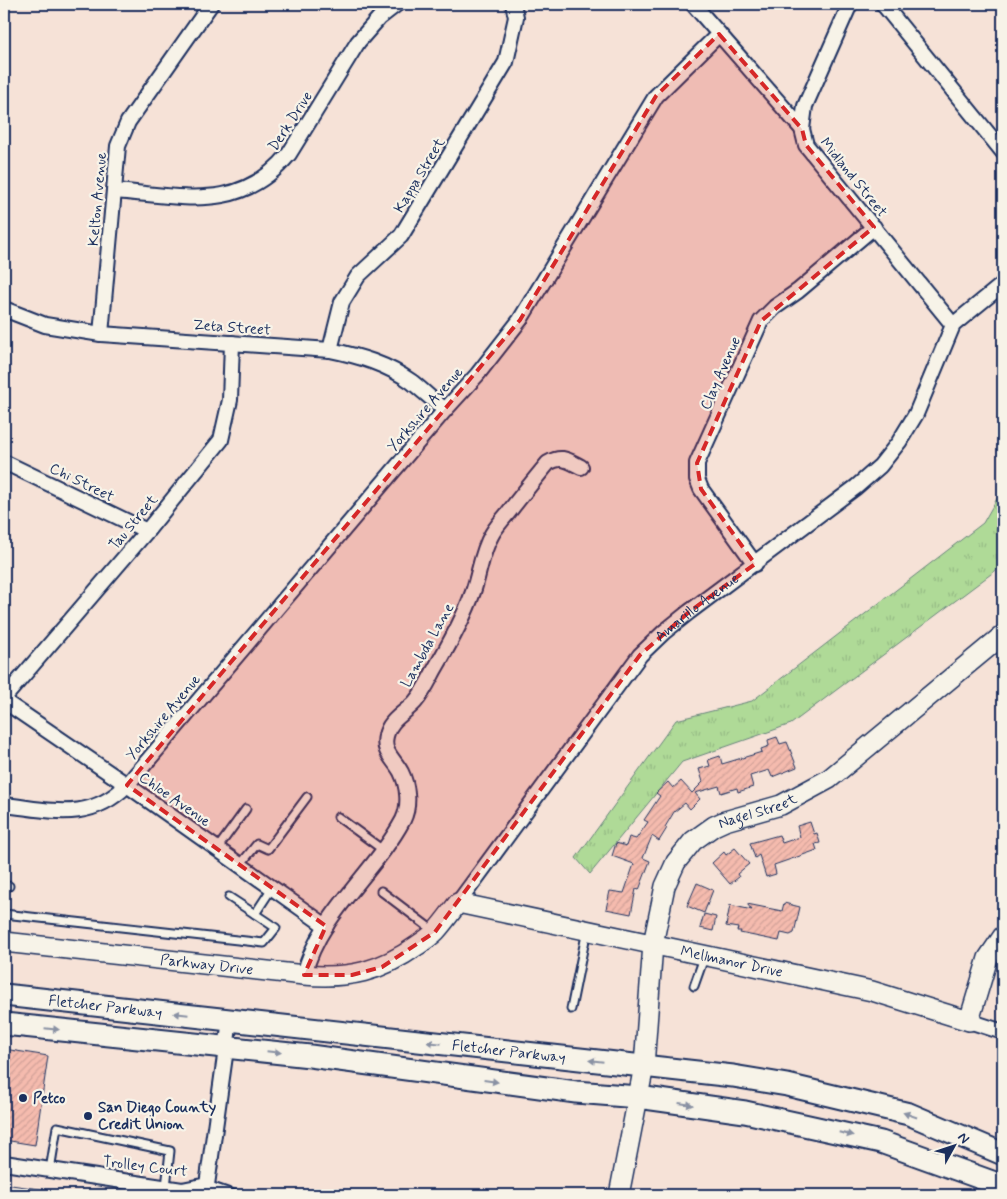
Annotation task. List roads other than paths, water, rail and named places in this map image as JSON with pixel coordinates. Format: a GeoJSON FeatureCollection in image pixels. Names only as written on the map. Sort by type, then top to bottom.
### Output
{"type":"FeatureCollection","features":[{"type":"Feature","properties":{"kind":"main road","name":"Fletcher Parkway"},"geometry":{"type":"LineString","coordinates":[[4,996],[733,1076],[769,1082],[909,1114],[1003,1154]]}},
{"type":"Feature","properties":{"kind":"main road","name":"Fletcher Parkway"},"geometry":{"type":"LineString","coordinates":[[4,1024],[310,1056],[576,1092],[638,1097],[745,1112],[881,1142],[1003,1186]]}},
{"type":"Feature","properties":{"kind":"street","name":"Kelton Avenue"},"geometry":{"type":"LineString","coordinates":[[101,334],[118,146],[128,122],[211,4]]}},
{"type":"Feature","properties":{"kind":"street","name":"Derk Drive"},"geometry":{"type":"LineString","coordinates":[[114,191],[216,197],[239,192],[261,181],[276,169],[289,154],[358,42],[379,18],[397,4]]}},
{"type":"Feature","properties":{"kind":"street","name":"Kappa Street"},"geometry":{"type":"LineString","coordinates":[[330,350],[342,302],[358,276],[400,236],[506,62],[516,17],[513,4]]}},
{"type":"Feature","properties":{"kind":"street","name":"Midland Street"},"geometry":{"type":"LineString","coordinates":[[693,4],[802,129],[806,145],[953,325]]}},
{"type":"Feature","properties":{"kind":"street"},"geometry":{"type":"LineString","coordinates":[[802,129],[805,106],[850,4]]}},
{"type":"Feature","properties":{"kind":"street"},"geometry":{"type":"LineString","coordinates":[[883,4],[1003,152]]}},
{"type":"Feature","properties":{"kind":"street","name":"Yorkshire Avenue"},"geometry":{"type":"LineString","coordinates":[[4,804],[68,812],[87,810],[116,795],[127,785],[445,410],[477,375],[520,320],[656,96],[720,34]]}},
{"type":"Feature","properties":{"kind":"street","name":"Clay Avenue"},"geometry":{"type":"LineString","coordinates":[[755,564],[701,489],[697,479],[697,464],[760,321],[874,227]]}},
{"type":"Feature","properties":{"kind":"street","name":"Amarillo Avenue"},"geometry":{"type":"LineString","coordinates":[[406,954],[435,932],[458,903],[640,655],[689,612],[856,487],[889,456],[916,414],[953,325],[1003,284]]}},
{"type":"Feature","properties":{"kind":"street","name":"Zeta Street"},"geometry":{"type":"LineString","coordinates":[[4,308],[45,325],[101,334],[330,350],[359,356],[385,366],[411,382],[445,410]]}},
{"type":"Feature","properties":{"kind":"street","name":"Tau Street"},"geometry":{"type":"LineString","coordinates":[[4,700],[221,440],[230,400],[232,343]]}},
{"type":"Feature","properties":{"kind":"street","name":"Lambda Lane"},"geometry":{"type":"LineString","coordinates":[[304,975],[307,962],[326,926],[383,850],[403,819],[407,799],[404,781],[386,748],[385,742],[388,730],[394,721],[415,701],[435,669],[466,610],[474,591],[482,556],[492,534],[548,463],[557,458],[563,458],[581,467]]}},
{"type":"Feature","properties":{"kind":"street","name":"Chi Street"},"geometry":{"type":"LineString","coordinates":[[4,462],[147,531]]}},
{"type":"Feature","properties":{"kind":"street","name":"Nagel Street"},"geometry":{"type":"LineString","coordinates":[[619,1195],[644,1066],[653,944],[665,886],[681,855],[703,833],[725,821],[781,805],[829,779],[1003,635]]}},
{"type":"Feature","properties":{"kind":"street","name":"Chloe Avenue"},"geometry":{"type":"LineString","coordinates":[[4,700],[326,926]]}},
{"type":"Feature","properties":{"kind":"street","name":"Mellmanor Drive"},"geometry":{"type":"LineString","coordinates":[[458,903],[872,991],[1003,1032]]}},
{"type":"Feature","properties":{"kind":"street"},"geometry":{"type":"LineString","coordinates":[[969,1021],[988,958],[1003,936]]}},
{"type":"Feature","properties":{"kind":"street","name":"Parkway Drive"},"geometry":{"type":"LineString","coordinates":[[4,942],[322,976],[352,975],[382,967],[406,954]]}},
{"type":"Feature","properties":{"kind":"street","name":"Trolley Court"},"geometry":{"type":"LineString","coordinates":[[4,1163],[182,1190],[207,1185],[230,1020]]}},
{"type":"Feature","properties":{"kind":"lane"},"geometry":{"type":"LineString","coordinates":[[240,865],[256,844],[268,849],[307,797]]}},
{"type":"Feature","properties":{"kind":"lane"},"geometry":{"type":"LineString","coordinates":[[218,849],[246,809]]}},
{"type":"Feature","properties":{"kind":"lane"},"geometry":{"type":"LineString","coordinates":[[338,816],[383,850]]}},
{"type":"Feature","properties":{"kind":"lane"},"geometry":{"type":"LineString","coordinates":[[255,914],[272,888]]}},
{"type":"Feature","properties":{"kind":"lane"},"geometry":{"type":"LineString","coordinates":[[381,892],[435,932]]}},
{"type":"Feature","properties":{"kind":"lane"},"geometry":{"type":"LineString","coordinates":[[4,914],[264,943],[276,928],[229,897]]}},
{"type":"Feature","properties":{"kind":"lane"},"geometry":{"type":"LineString","coordinates":[[571,1009],[587,930]]}},
{"type":"Feature","properties":{"kind":"lane"},"geometry":{"type":"LineString","coordinates":[[694,986],[705,955]]}},
{"type":"Feature","properties":{"kind":"lane"},"geometry":{"type":"LineString","coordinates":[[50,1170],[58,1127],[170,1151],[166,1187]]}},
{"type":"Feature","properties":{"kind":"lane"},"geometry":{"type":"LineString","coordinates":[[207,1185],[236,1195]]}},
{"type":"Feature","properties":{"kind":"tram line"},"geometry":{"type":"LineString","coordinates":[[4,1184],[82,1195]]}},
{"type":"Feature","properties":{"kind":"railway"},"geometry":{"type":"LineString","coordinates":[[4,1192],[25,1195]]}},
{"type":"Feature","properties":{"kind":"place","name":"Petco"},"geometry":{"type":"Point","coordinates":[23,1098]}},
{"type":"Feature","properties":{"kind":"place","name":"San Diego County Credit Union"},"geometry":{"type":"Point","coordinates":[88,1116]}}]}
